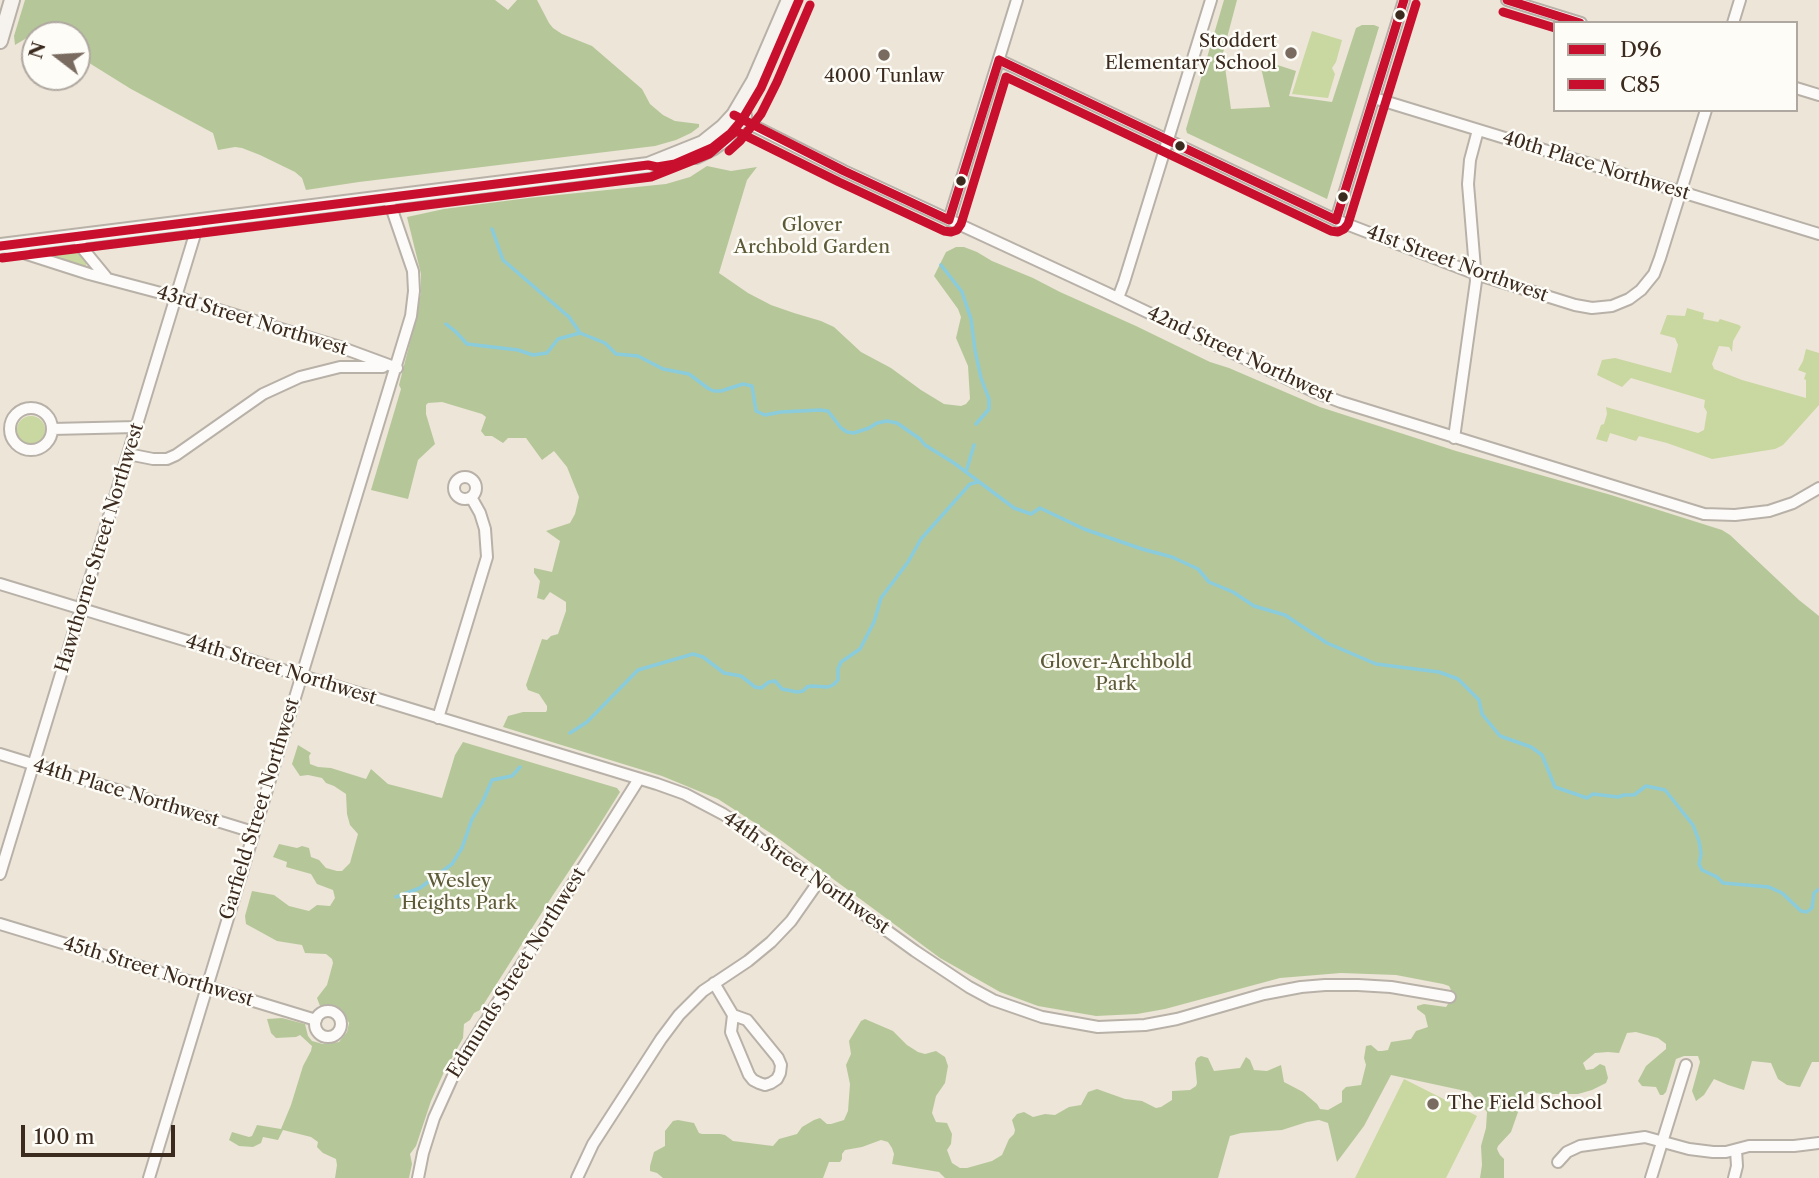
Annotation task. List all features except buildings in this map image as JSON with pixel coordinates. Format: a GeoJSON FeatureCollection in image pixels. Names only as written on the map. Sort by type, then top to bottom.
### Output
{"type":"FeatureCollection","features":[{"type":"Feature","properties":{"kind":"street"},"geometry":{"type":"LineString","coordinates":[[0,41],[12,0]]}},
{"type":"Feature","properties":{"kind":"street"},"geometry":{"type":"LineString","coordinates":[[738,118],[789,0]]}},
{"type":"Feature","properties":{"kind":"street"},"geometry":{"type":"LineString","coordinates":[[1,246],[648,165],[702,143],[738,118],[761,88],[799,0]]}},
{"type":"Feature","properties":{"kind":"street"},"geometry":{"type":"LineString","coordinates":[[949,220],[1017,0]]}},
{"type":"Feature","properties":{"kind":"street"},"geometry":{"type":"LineString","coordinates":[[1118,298],[1211,0]]}},
{"type":"Feature","properties":{"kind":"street"},"geometry":{"type":"LineString","coordinates":[[1336,220],[1404,0]]}},
{"type":"Feature","properties":{"kind":"street"},"geometry":{"type":"LineString","coordinates":[[1507,0],[1575,21]]}},
{"type":"Feature","properties":{"kind":"street"},"geometry":{"type":"LineString","coordinates":[[1733,21],[1740,0]]}},
{"type":"Feature","properties":{"kind":"street","name":"41st Street Northwest"},"geometry":{"type":"LineString","coordinates":[[999,60],[1336,220],[1476,274],[1596,309],[1616,305],[1635,295],[1654,274],[1705,112]]}},
{"type":"Feature","properties":{"kind":"street"},"geometry":{"type":"LineString","coordinates":[[1798,90],[1819,95]]}},
{"type":"Feature","properties":{"kind":"street","name":"40th Place Northwest"},"geometry":{"type":"LineString","coordinates":[[1374,98],[1819,234]]}},
{"type":"Feature","properties":{"kind":"street","name":"42nd Street Northwest"},"geometry":{"type":"LineString","coordinates":[[738,118],[832,165],[1317,393],[1363,410],[1704,514],[1738,515],[1773,510],[1800,500],[1819,488]]}},
{"type":"Feature","properties":{"kind":"street"},"geometry":{"type":"LineString","coordinates":[[1454,438],[1474,305],[1476,274],[1468,184],[1470,160],[1478,130]]}},
{"type":"Feature","properties":{"kind":"street","name":"Garfield Street Northwest"},"geometry":{"type":"LineString","coordinates":[[149,1178],[411,316],[414,281],[410,261],[388,198]]}},
{"type":"Feature","properties":{"kind":"street","name":"Hawthorne Street Northwest"},"geometry":{"type":"LineString","coordinates":[[0,874],[199,221]]}},
{"type":"Feature","properties":{"kind":"street"},"geometry":{"type":"LineString","coordinates":[[77,236],[83,249],[106,277]]}},
{"type":"Feature","properties":{"kind":"street","name":"43rd Street Northwest"},"geometry":{"type":"LineString","coordinates":[[1,246],[340,347],[397,368]]}},
{"type":"Feature","properties":{"kind":"street"},"geometry":{"type":"LineString","coordinates":[[128,454],[162,460],[176,455],[263,394],[300,377],[340,368],[397,368]]}},
{"type":"Feature","properties":{"kind":"street"},"geometry":{"type":"LineString","coordinates":[[27,408],[41,411],[47,416],[52,429],[48,442],[31,451],[18,447],[10,429],[15,415],[27,408]]}},
{"type":"Feature","properties":{"kind":"street"},"geometry":{"type":"LineString","coordinates":[[52,429],[136,427]]}},
{"type":"Feature","properties":{"kind":"street"},"geometry":{"type":"LineString","coordinates":[[438,718],[487,557],[485,526],[471,497]]}},
{"type":"Feature","properties":{"kind":"street","name":"44th Street Northwest"},"geometry":{"type":"LineString","coordinates":[[0,584],[685,794],[760,838],[969,987],[1011,1007],[1059,1021],[1104,1027],[1158,1023],[1264,994],[1325,985],[1391,986],[1450,997]]}},
{"type":"Feature","properties":{"kind":"street","name":"44th Place Northwest"},"geometry":{"type":"LineString","coordinates":[[0,754],[253,832]]}},
{"type":"Feature","properties":{"kind":"street","name":"Edmunds Street Northwest"},"geometry":{"type":"LineString","coordinates":[[418,1178],[434,1118],[462,1058],[639,779]]}},
{"type":"Feature","properties":{"kind":"street"},"geometry":{"type":"LineString","coordinates":[[577,1178],[588,1153],[670,1027],[687,1007],[714,983],[771,942],[791,921],[820,881]]}},
{"type":"Feature","properties":{"kind":"street","name":"45th Street Northwest"},"geometry":{"type":"LineString","coordinates":[[0,924],[316,1020]]}},
{"type":"Feature","properties":{"kind":"street"},"geometry":{"type":"LineString","coordinates":[[714,983],[733,1015],[731,1032],[749,1075],[759,1083],[771,1083],[780,1073],[780,1061],[747,1020],[733,1015]]}},
{"type":"Feature","properties":{"kind":"street"},"geometry":{"type":"LineString","coordinates":[[1651,1178],[1686,1065]]}},
{"type":"Feature","properties":{"kind":"street"},"geometry":{"type":"LineString","coordinates":[[1558,1162],[1567,1152],[1580,1146],[1646,1137],[1700,1151],[1726,1152],[1749,1146],[1819,1143]]}},
{"type":"Feature","properties":{"kind":"street"},"geometry":{"type":"LineString","coordinates":[[1734,1178],[1737,1166],[1736,1150]]}},
{"type":"Feature","properties":{"kind":"green space"},"geometry":{"type":"Polygon","coordinates":[[[25,0],[495,0],[508,10],[517,0],[537,0],[553,28],[592,46],[642,89],[650,104],[663,115],[675,121],[699,124],[699,127],[676,140],[655,146],[306,190],[302,178],[295,172],[242,148],[218,150],[213,133],[91,64],[91,21],[21,21],[21,41],[15,45],[14,36],[25,0]]]}},
{"type":"Feature","properties":{"kind":"green space"},"geometry":{"type":"Polygon","coordinates":[[[1224,0],[1237,0],[1223,53],[1231,109],[1270,107],[1259,59],[1296,71],[1289,96],[1332,102],[1356,28],[1362,25],[1379,27],[1327,199],[1187,133],[1224,0]]]}},
{"type":"Feature","properties":{"kind":"green space"},"geometry":{"type":"Polygon","coordinates":[[[1312,31],[1342,40],[1332,68],[1335,74],[1328,98],[1292,94],[1312,31]]]}},
{"type":"Feature","properties":{"kind":"green space","name":"Glover-Archbold Park"},"geometry":{"type":"Polygon","coordinates":[[[707,166],[731,171],[757,167],[747,180],[719,273],[771,305],[834,327],[861,352],[891,368],[944,404],[961,406],[970,399],[968,366],[956,338],[961,317],[958,309],[934,276],[946,252],[956,247],[964,247],[1210,362],[1320,407],[1456,451],[1611,495],[1722,530],[1730,535],[1819,616],[1819,1062],[1812,1062],[1800,1087],[1787,1085],[1778,1079],[1771,1063],[1752,1061],[1744,1090],[1714,1079],[1704,1095],[1696,1101],[1692,1091],[1700,1062],[1698,1056],[1684,1056],[1676,1059],[1666,1092],[1660,1095],[1656,1087],[1642,1086],[1638,1081],[1646,1066],[1666,1049],[1666,1044],[1658,1038],[1636,1032],[1627,1033],[1619,1053],[1595,1053],[1583,1063],[1586,1070],[1600,1064],[1605,1066],[1608,1078],[1606,1083],[1578,1094],[1531,1092],[1524,1095],[1511,1132],[1497,1149],[1504,1159],[1504,1178],[1480,1178],[1481,1146],[1487,1112],[1470,1092],[1391,1075],[1364,1126],[1337,1162],[1328,1123],[1319,1120],[1282,1130],[1230,1136],[1218,1178],[945,1178],[939,1172],[892,1164],[892,1148],[888,1142],[881,1140],[845,1150],[840,1162],[829,1162],[823,1178],[663,1178],[650,1171],[654,1152],[665,1146],[665,1131],[673,1121],[694,1123],[702,1134],[720,1134],[733,1141],[773,1146],[779,1139],[797,1134],[802,1127],[814,1120],[820,1118],[831,1124],[844,1120],[848,1111],[850,1084],[846,1065],[851,1054],[849,1041],[865,1019],[893,1031],[918,1052],[925,1054],[936,1051],[945,1057],[948,1066],[945,1083],[936,1096],[932,1113],[936,1122],[947,1123],[952,1134],[947,1150],[952,1163],[960,1168],[967,1168],[992,1161],[1002,1155],[1014,1134],[1012,1120],[1017,1114],[1024,1112],[1033,1117],[1055,1115],[1069,1107],[1081,1105],[1088,1092],[1097,1089],[1125,1099],[1142,1101],[1156,1108],[1161,1107],[1172,1100],[1172,1091],[1190,1090],[1196,1086],[1195,1063],[1201,1056],[1208,1058],[1214,1071],[1240,1068],[1246,1057],[1254,1070],[1267,1071],[1281,1065],[1284,1082],[1303,1092],[1320,1109],[1328,1110],[1342,1102],[1342,1091],[1346,1087],[1361,1085],[1366,1065],[1366,1046],[1371,1045],[1382,1051],[1388,1050],[1391,1042],[1411,1039],[1416,1031],[1428,1027],[1425,1015],[1417,1006],[1424,1004],[1446,1007],[1451,990],[1443,984],[1396,975],[1341,973],[1280,978],[1137,1014],[1096,1016],[1038,1006],[1000,992],[940,958],[775,836],[718,799],[662,776],[503,727],[508,716],[547,710],[539,694],[528,690],[526,685],[542,639],[547,640],[558,634],[566,611],[566,602],[550,592],[544,600],[537,598],[540,581],[534,568],[552,572],[560,541],[546,531],[570,523],[579,497],[567,467],[554,451],[542,460],[526,438],[508,438],[503,443],[492,436],[485,436],[481,431],[486,417],[442,402],[426,405],[435,444],[418,460],[408,499],[371,490],[401,389],[399,385],[421,292],[421,274],[407,217],[444,209],[528,198],[666,184],[690,177],[707,166]]]}},
{"type":"Feature","properties":{"kind":"green space"},"geometry":{"type":"Polygon","coordinates":[[[72,246],[86,263],[86,267],[35,252],[37,250],[72,246]]]}},
{"type":"Feature","properties":{"kind":"green space"},"geometry":{"type":"Polygon","coordinates":[[[1687,308],[1704,313],[1703,319],[1718,322],[1720,319],[1741,327],[1733,341],[1732,352],[1729,347],[1719,346],[1712,364],[1714,369],[1742,380],[1806,398],[1806,373],[1798,370],[1806,349],[1819,353],[1819,405],[1783,445],[1775,449],[1712,459],[1639,436],[1636,441],[1610,433],[1607,442],[1596,439],[1601,425],[1604,424],[1606,407],[1698,433],[1704,430],[1707,412],[1704,407],[1705,400],[1631,378],[1622,387],[1597,375],[1602,360],[1615,358],[1671,373],[1678,345],[1675,338],[1660,334],[1667,315],[1685,316],[1687,308]]]}},
{"type":"Feature","properties":{"kind":"green space"},"geometry":{"type":"Polygon","coordinates":[[[31,416],[41,420],[45,430],[41,440],[31,444],[21,440],[17,430],[21,420],[31,416]]]}},
{"type":"Feature","properties":{"kind":"green space","name":"Wesley Heights Park"},"geometry":{"type":"Polygon","coordinates":[[[463,742],[617,788],[620,792],[480,1010],[464,1024],[463,1038],[444,1072],[416,1146],[410,1154],[412,1164],[409,1178],[335,1178],[336,1159],[323,1153],[317,1147],[318,1142],[311,1137],[283,1130],[278,1140],[263,1137],[261,1143],[253,1147],[239,1146],[229,1140],[232,1132],[249,1137],[257,1125],[281,1129],[311,1051],[312,1046],[300,1035],[276,1038],[271,1033],[267,1019],[282,1018],[305,1024],[312,1041],[323,1044],[339,1042],[347,1032],[349,1023],[342,1010],[328,1005],[320,1006],[317,998],[327,985],[332,959],[326,954],[305,953],[302,945],[277,941],[246,924],[245,916],[252,891],[274,895],[289,906],[309,911],[317,905],[330,906],[335,898],[333,890],[317,884],[311,874],[286,867],[287,862],[273,857],[279,844],[309,848],[311,857],[319,860],[326,868],[337,871],[342,871],[350,863],[358,834],[350,825],[346,794],[322,778],[300,776],[292,764],[298,745],[311,753],[310,764],[318,767],[331,768],[366,779],[371,769],[388,784],[442,798],[455,755],[463,742]]]}},
{"type":"Feature","properties":{"kind":"green space"},"geometry":{"type":"Polygon","coordinates":[[[1404,1079],[1477,1116],[1446,1178],[1355,1178],[1404,1079]]]}},
{"type":"Feature","properties":{"kind":"waterway"},"geometry":{"type":"LineString","coordinates":[[492,229],[503,260],[569,317],[580,333],[605,343],[616,354],[638,356],[663,369],[689,374],[714,391],[743,384],[752,386],[756,411],[765,415],[828,411],[841,428],[854,433],[877,423],[897,423],[1014,508],[1031,514],[1040,508],[1084,529],[1172,557],[1198,569],[1209,582],[1233,592],[1254,606],[1285,615],[1327,643],[1376,664],[1439,672],[1458,679],[1479,700],[1482,714],[1500,736],[1531,747],[1542,755],[1555,787],[1587,798],[1593,794],[1618,797],[1634,795],[1646,786],[1665,790],[1693,825],[1699,841],[1699,864],[1702,870],[1723,883],[1769,887],[1782,893],[1801,911],[1807,912],[1812,908],[1814,893],[1819,889]]}},
{"type":"Feature","properties":{"kind":"waterway"},"geometry":{"type":"LineString","coordinates":[[941,265],[962,292],[971,319],[981,378],[989,399],[989,409],[976,424]]}},
{"type":"Feature","properties":{"kind":"waterway"},"geometry":{"type":"LineString","coordinates":[[446,324],[467,344],[518,350],[533,355],[547,353],[558,339],[580,333]]}},
{"type":"Feature","properties":{"kind":"waterway"},"geometry":{"type":"LineString","coordinates":[[966,472],[974,445]]}},
{"type":"Feature","properties":{"kind":"waterway"},"geometry":{"type":"LineString","coordinates":[[570,733],[587,722],[638,670],[693,654],[703,657],[724,673],[741,676],[755,687],[761,688],[775,681],[782,689],[797,692],[811,686],[833,685],[838,680],[841,662],[860,649],[874,622],[881,598],[908,562],[921,539],[970,484],[978,482]]}},
{"type":"Feature","properties":{"kind":"waterway"},"geometry":{"type":"LineString","coordinates":[[396,897],[420,888],[452,864],[462,848],[472,819],[492,780],[512,776],[520,767]]}},
{"type":"Feature","properties":{"kind":"transit line","name":"D96"},"geometry":{"type":"LineString","coordinates":[[0,246],[648,165],[657,167],[675,164],[712,148],[742,120],[761,88],[799,0]]}},
{"type":"Feature","properties":{"kind":"transit line","name":"D96"},"geometry":{"type":"LineString","coordinates":[[1336,220],[1404,0]]}},
{"type":"Feature","properties":{"kind":"transit line","name":"D96"},"geometry":{"type":"LineString","coordinates":[[1507,0],[1574,21]]}},
{"type":"Feature","properties":{"kind":"transit line","name":"C85"},"geometry":{"type":"LineString","coordinates":[[2,258],[651,177],[709,154],[736,131],[839,182],[951,232],[957,230],[961,224],[1006,77],[1338,232],[1348,224],[1416,4]]}},
{"type":"Feature","properties":{"kind":"transit line","name":"C85"},"geometry":{"type":"LineString","coordinates":[[729,151],[761,114],[810,5]]}},
{"type":"Feature","properties":{"kind":"transit line","name":"C85"},"geometry":{"type":"LineString","coordinates":[[1503,12],[1553,27]]}},
{"type":"Feature","properties":{"kind":"transit line","name":"D96"},"geometry":{"type":"LineString","coordinates":[[999,60],[1336,220]]}},
{"type":"Feature","properties":{"kind":"transit line","name":"D96"},"geometry":{"type":"LineString","coordinates":[[949,220],[999,60]]}},
{"type":"Feature","properties":{"kind":"transit line","name":"D96"},"geometry":{"type":"LineString","coordinates":[[734,115],[949,220]]}},
{"type":"Feature","properties":{"kind":"place","name":"Stoddert Elementary School"},"geometry":{"type":"Point","coordinates":[1291,53]}},
{"type":"Feature","properties":{"kind":"place","name":"4000 Tunlaw"},"geometry":{"type":"Point","coordinates":[884,55]}},
{"type":"Feature","properties":{"kind":"place","name":"The Field School"},"geometry":{"type":"Point","coordinates":[1433,1104]}},
{"type":"Feature","properties":{"kind":"park label","name":"Glover Archbold Garden"},"geometry":{"type":"Point","coordinates":[812,237]}}]}
